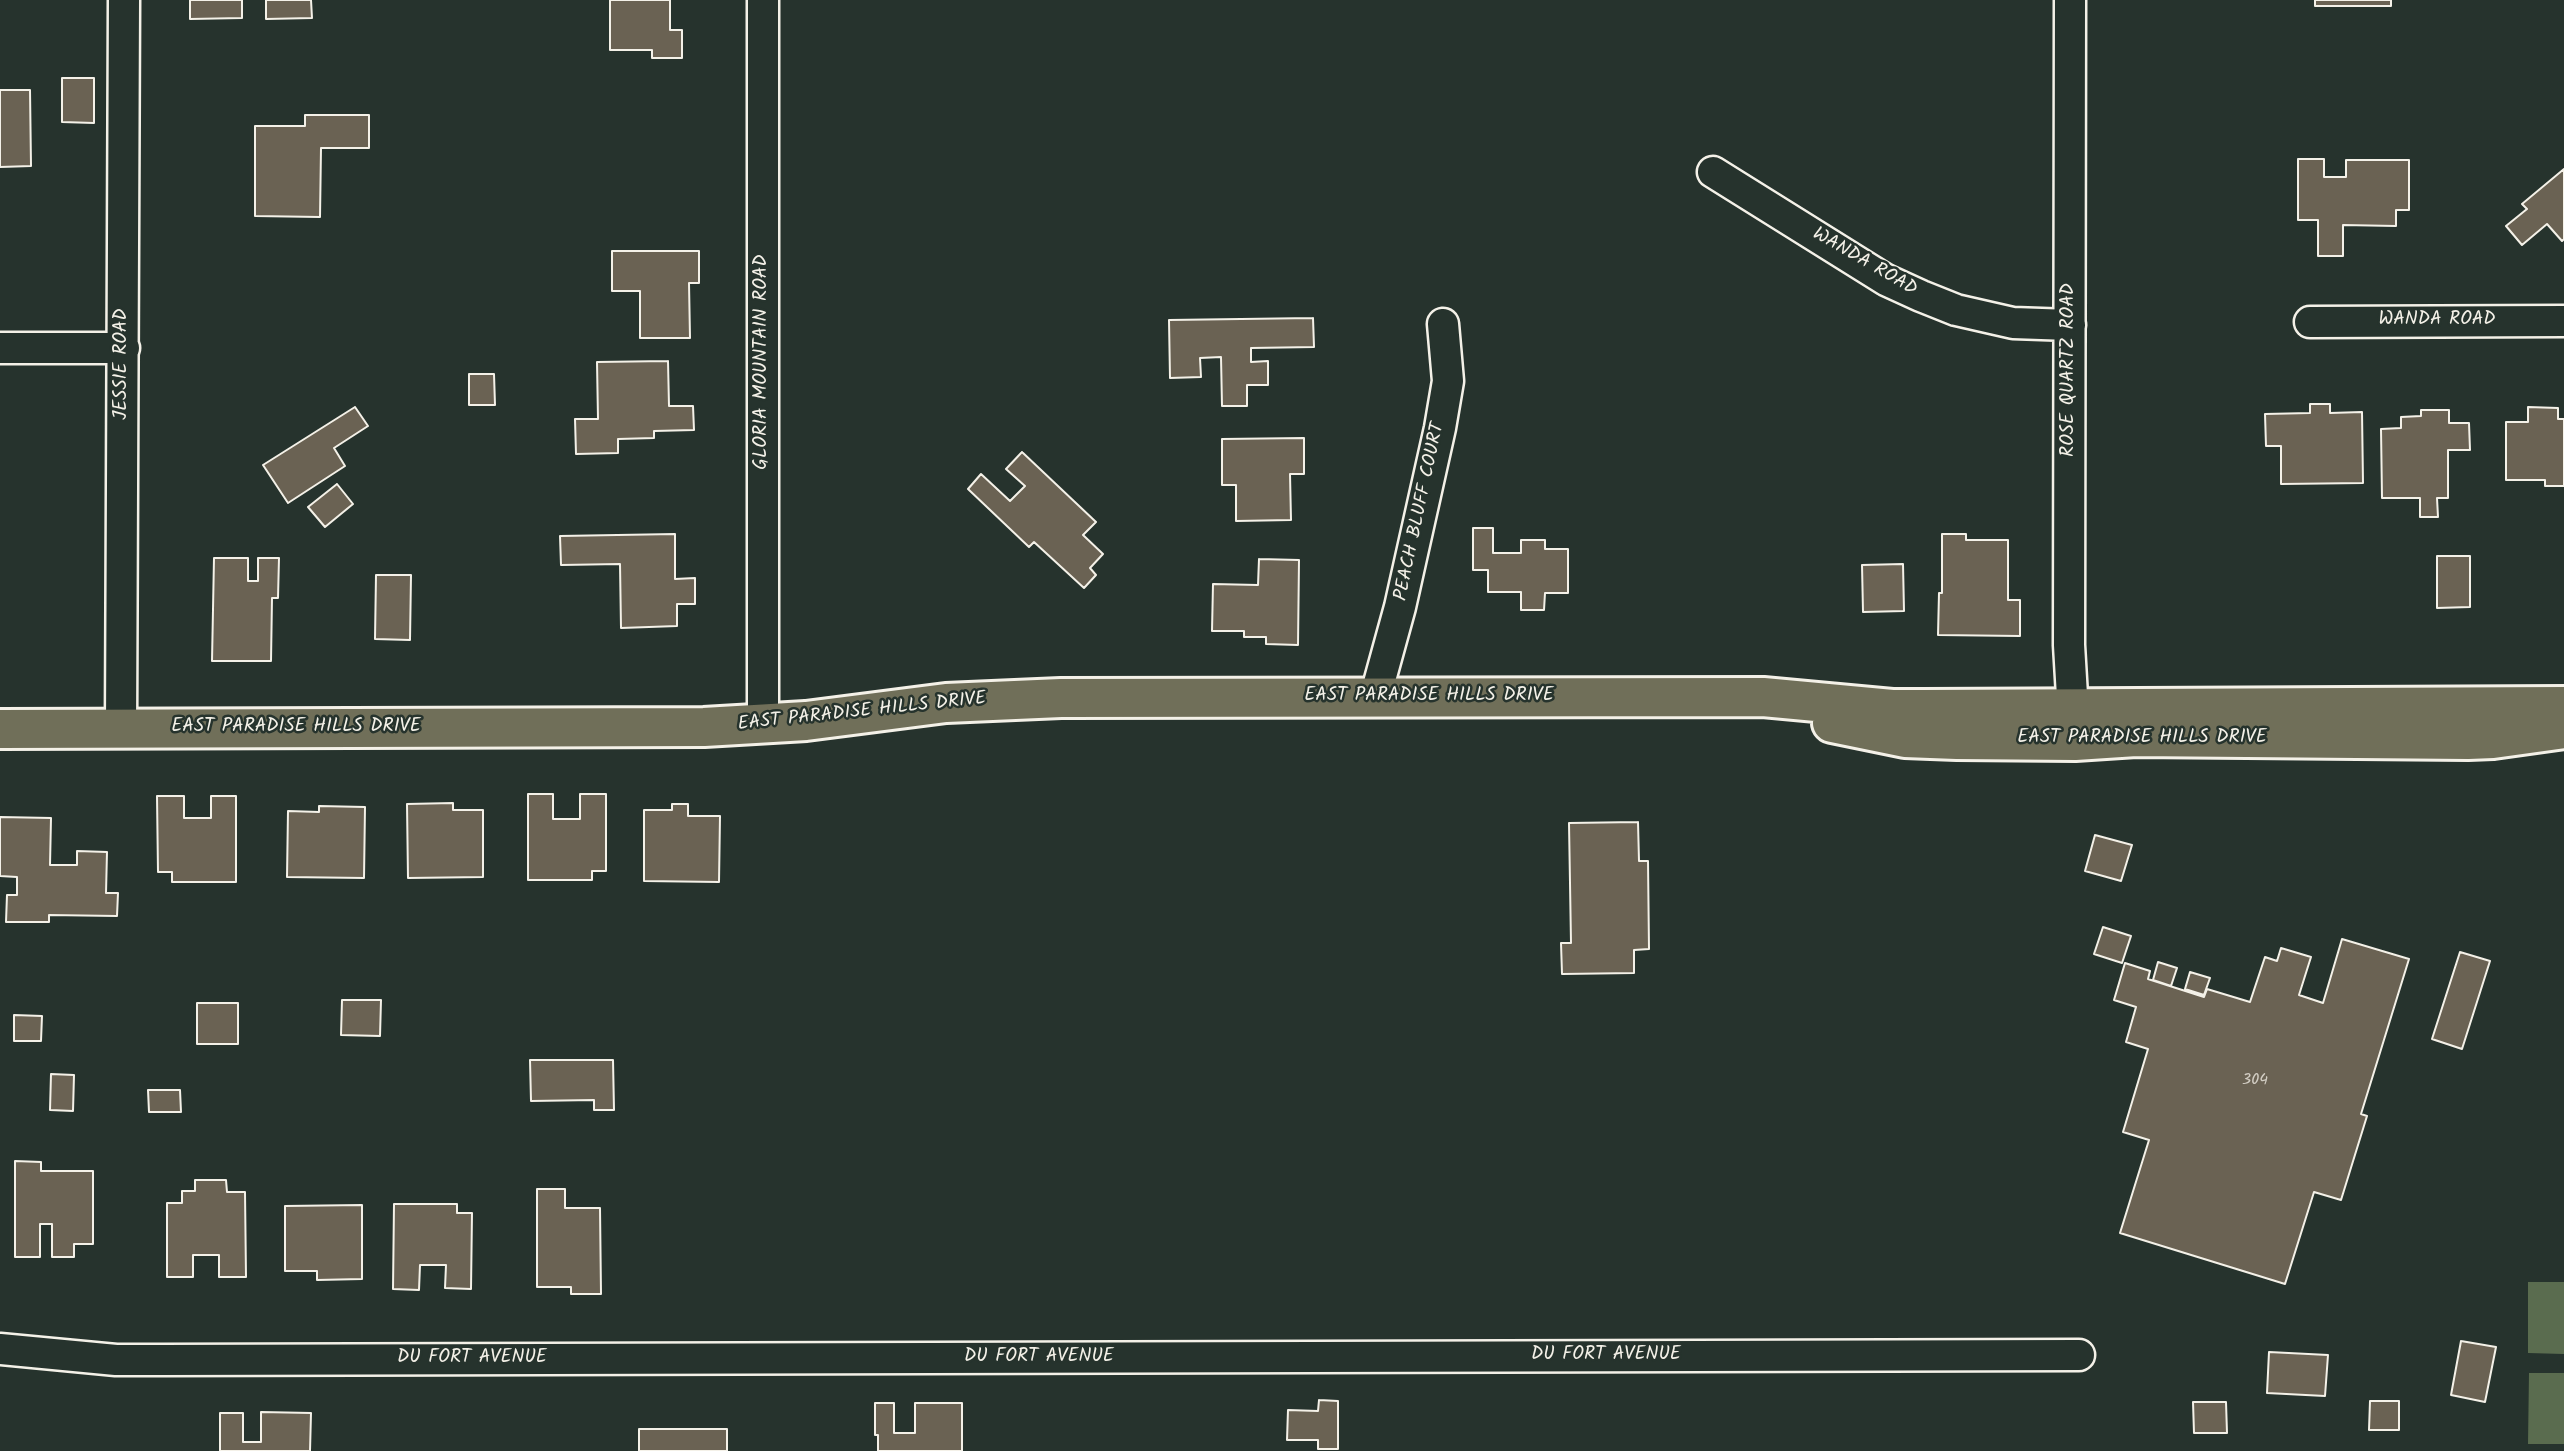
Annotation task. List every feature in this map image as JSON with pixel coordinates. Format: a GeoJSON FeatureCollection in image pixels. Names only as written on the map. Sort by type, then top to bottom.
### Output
{"type":"FeatureCollection","features":[{"type":"Feature","properties":{"kind":"main road","name":"EAST PARADISE HILLS DRIVE"},"geometry":{"type":"LineString","coordinates":[[0,729],[763,725],[946,703],[1004,699],[1763,697],[2074,725],[2136,737],[2468,740],[2564,729]]}},
{"type":"Feature","properties":{"kind":"main road","name":"EAST PARADISE HILLS DRIVE"},"geometry":{"type":"LineString","coordinates":[[2074,725],[2564,706]]}},
{"type":"Feature","properties":{"kind":"street","name":"JESSIE ROAD"},"geometry":{"type":"LineString","coordinates":[[121,729],[124,0]]}},
{"type":"Feature","properties":{"kind":"street","name":"GLORIA MOUNTAIN ROAD"},"geometry":{"type":"LineString","coordinates":[[763,0],[763,725]]}},
{"type":"Feature","properties":{"kind":"street","name":"ROSE QUARTZ ROAD"},"geometry":{"type":"LineString","coordinates":[[2070,0],[2069,645],[2074,725]]}},
{"type":"Feature","properties":{"kind":"street","name":"WANDA ROAD"},"geometry":{"type":"LineString","coordinates":[[1713,172],[1886,280],[1922,296],[1955,310],[2013,323],[2070,325]]}},
{"type":"Feature","properties":{"kind":"street","name":"WANDA ROAD"},"geometry":{"type":"LineString","coordinates":[[2310,321],[2564,321]]}},
{"type":"Feature","properties":{"kind":"street","name":"PEACH BLUFF COURT"},"geometry":{"type":"LineString","coordinates":[[1375,698],[1400,607],[1440,428],[1448,381],[1443,324]]}},
{"type":"Feature","properties":{"kind":"street"},"geometry":{"type":"LineString","coordinates":[[0,348],[124,348]]}},
{"type":"Feature","properties":{"kind":"street","name":"DU FORT AVENUE"},"geometry":{"type":"LineString","coordinates":[[0,1349],[116,1360],[2079,1355]]}},
{"type":"Feature","properties":{"kind":"green space"},"geometry":{"type":"Polygon","coordinates":[[[2528,1282],[2564,1282],[2564,1354],[2528,1353],[2528,1282]]]}},
{"type":"Feature","properties":{"kind":"green space"},"geometry":{"type":"Polygon","coordinates":[[[2529,1373],[2564,1373],[2564,1444],[2528,1444],[2529,1373]]]}},
{"type":"Feature","properties":{"kind":"building"},"geometry":{"type":"Polygon","coordinates":[[[190,0],[242,0],[242,18],[190,19],[190,0]]]}},
{"type":"Feature","properties":{"kind":"building"},"geometry":{"type":"Polygon","coordinates":[[[266,0],[311,0],[312,18],[266,19],[266,0]]]}},
{"type":"Feature","properties":{"kind":"building"},"geometry":{"type":"Polygon","coordinates":[[[610,0],[670,0],[670,30],[682,30],[682,58],[652,58],[652,50],[610,50],[610,0]]]}},
{"type":"Feature","properties":{"kind":"building"},"geometry":{"type":"Polygon","coordinates":[[[2315,0],[2391,0],[2391,6],[2315,6],[2315,0]]]}},
{"type":"Feature","properties":{"kind":"building"},"geometry":{"type":"Polygon","coordinates":[[[62,78],[94,78],[94,123],[62,122],[62,78]]]}},
{"type":"Feature","properties":{"kind":"building"},"geometry":{"type":"Polygon","coordinates":[[[0,90],[30,90],[31,166],[0,167],[0,90]]]}},
{"type":"Feature","properties":{"kind":"building"},"geometry":{"type":"Polygon","coordinates":[[[305,115],[369,115],[369,148],[321,148],[320,217],[255,216],[255,126],[305,126],[305,115]]]}},
{"type":"Feature","properties":{"kind":"building"},"geometry":{"type":"Polygon","coordinates":[[[2298,159],[2324,159],[2324,177],[2346,177],[2346,160],[2409,160],[2409,210],[2396,210],[2396,226],[2343,225],[2343,256],[2318,256],[2318,220],[2298,220],[2298,159]]]}},
{"type":"Feature","properties":{"kind":"building"},"geometry":{"type":"Polygon","coordinates":[[[2564,169],[2564,239],[2562,241],[2547,224],[2522,245],[2506,226],[2527,209],[2522,204],[2564,169]]]}},
{"type":"Feature","properties":{"kind":"building"},"geometry":{"type":"Polygon","coordinates":[[[612,251],[699,251],[699,283],[689,283],[690,338],[640,338],[640,291],[612,291],[612,251]]]}},
{"type":"Feature","properties":{"kind":"building"},"geometry":{"type":"Polygon","coordinates":[[[1313,318],[1314,347],[1251,348],[1251,362],[1268,361],[1268,385],[1247,385],[1247,406],[1222,406],[1221,357],[1200,358],[1201,377],[1170,378],[1169,320],[1313,318]]]}},
{"type":"Feature","properties":{"kind":"building"},"geometry":{"type":"Polygon","coordinates":[[[668,361],[669,406],[693,406],[694,430],[654,431],[654,438],[618,439],[618,453],[576,454],[575,419],[598,419],[597,362],[668,361]]]}},
{"type":"Feature","properties":{"kind":"building"},"geometry":{"type":"Polygon","coordinates":[[[469,374],[494,374],[495,405],[469,405],[469,374]]]}},
{"type":"Feature","properties":{"kind":"building"},"geometry":{"type":"Polygon","coordinates":[[[2310,404],[2330,404],[2330,413],[2362,412],[2363,483],[2281,484],[2281,446],[2266,446],[2265,414],[2310,413],[2310,404]]]}},
{"type":"Feature","properties":{"kind":"building"},"geometry":{"type":"Polygon","coordinates":[[[355,407],[368,426],[334,448],[345,466],[288,503],[263,465],[355,407]]]}},
{"type":"Feature","properties":{"kind":"building"},"geometry":{"type":"Polygon","coordinates":[[[2528,407],[2558,408],[2558,419],[2564,419],[2564,486],[2545,486],[2545,480],[2506,480],[2506,422],[2528,422],[2528,407]]]}},
{"type":"Feature","properties":{"kind":"building"},"geometry":{"type":"Polygon","coordinates":[[[2421,410],[2449,410],[2449,423],[2469,423],[2470,450],[2448,450],[2448,498],[2437,498],[2438,517],[2420,517],[2420,498],[2382,498],[2381,429],[2401,428],[2401,417],[2421,416],[2421,410]]]}},
{"type":"Feature","properties":{"kind":"building"},"geometry":{"type":"Polygon","coordinates":[[[1304,438],[1304,474],[1290,474],[1291,520],[1236,521],[1236,485],[1222,485],[1222,439],[1304,438]]]}},
{"type":"Feature","properties":{"kind":"building"},"geometry":{"type":"Polygon","coordinates":[[[1022,452],[1096,522],[1083,535],[1103,554],[1090,568],[1096,575],[1084,588],[1034,542],[1029,547],[968,489],[981,474],[1010,501],[1025,486],[1006,469],[1022,452]]]}},
{"type":"Feature","properties":{"kind":"building"},"geometry":{"type":"Polygon","coordinates":[[[337,484],[353,504],[325,527],[308,507],[337,484]]]}},
{"type":"Feature","properties":{"kind":"building"},"geometry":{"type":"Polygon","coordinates":[[[1473,528],[1493,528],[1493,553],[1521,553],[1521,540],[1545,540],[1545,549],[1568,549],[1568,593],[1545,593],[1544,610],[1521,610],[1521,592],[1488,592],[1488,570],[1473,570],[1473,528]]]}},
{"type":"Feature","properties":{"kind":"building"},"geometry":{"type":"Polygon","coordinates":[[[675,534],[675,579],[695,578],[695,604],[677,604],[677,626],[621,628],[620,564],[561,565],[560,536],[675,534]]]}},
{"type":"Feature","properties":{"kind":"building"},"geometry":{"type":"Polygon","coordinates":[[[1942,534],[1966,534],[1966,540],[2008,540],[2008,600],[2020,600],[2020,636],[1938,635],[1939,593],[1942,593],[1942,534]]]}},
{"type":"Feature","properties":{"kind":"building"},"geometry":{"type":"Polygon","coordinates":[[[2437,556],[2470,556],[2470,607],[2437,608],[2437,556]]]}},
{"type":"Feature","properties":{"kind":"building"},"geometry":{"type":"Polygon","coordinates":[[[214,558],[248,558],[248,581],[258,581],[258,558],[279,558],[278,598],[272,598],[271,661],[212,661],[214,558]]]}},
{"type":"Feature","properties":{"kind":"building"},"geometry":{"type":"Polygon","coordinates":[[[1259,559],[1299,560],[1298,645],[1266,644],[1266,637],[1244,637],[1244,631],[1212,631],[1213,584],[1258,585],[1259,559]]]}},
{"type":"Feature","properties":{"kind":"building"},"geometry":{"type":"Polygon","coordinates":[[[1903,564],[1904,611],[1863,612],[1862,565],[1903,564]]]}},
{"type":"Feature","properties":{"kind":"building"},"geometry":{"type":"Polygon","coordinates":[[[376,575],[411,575],[410,640],[375,639],[376,575]]]}},
{"type":"Feature","properties":{"kind":"building"},"geometry":{"type":"Polygon","coordinates":[[[528,794],[553,794],[553,819],[580,819],[580,794],[606,794],[606,871],[592,871],[592,880],[528,880],[528,794]]]}},
{"type":"Feature","properties":{"kind":"building"},"geometry":{"type":"Polygon","coordinates":[[[157,796],[184,796],[184,818],[211,818],[211,796],[236,796],[236,882],[172,882],[172,872],[158,872],[157,796]]]}},
{"type":"Feature","properties":{"kind":"building"},"geometry":{"type":"Polygon","coordinates":[[[453,803],[453,810],[483,810],[483,877],[408,878],[407,804],[453,803]]]}},
{"type":"Feature","properties":{"kind":"building"},"geometry":{"type":"Polygon","coordinates":[[[672,804],[688,804],[688,816],[720,816],[719,882],[644,881],[644,810],[672,810],[672,804]]]}},
{"type":"Feature","properties":{"kind":"building"},"geometry":{"type":"Polygon","coordinates":[[[319,806],[365,807],[364,878],[287,877],[288,811],[319,812],[319,806]]]}},
{"type":"Feature","properties":{"kind":"building"},"geometry":{"type":"Polygon","coordinates":[[[0,817],[51,818],[50,865],[77,865],[77,851],[107,852],[106,893],[118,893],[117,916],[49,915],[49,922],[6,922],[7,895],[17,895],[17,877],[0,876],[0,817]]]}},
{"type":"Feature","properties":{"kind":"building"},"geometry":{"type":"Polygon","coordinates":[[[1638,822],[1639,861],[1648,861],[1649,949],[1634,950],[1634,973],[1562,974],[1561,943],[1571,943],[1569,823],[1638,822]]]}},
{"type":"Feature","properties":{"kind":"building"},"geometry":{"type":"Polygon","coordinates":[[[2095,835],[2132,845],[2121,881],[2085,871],[2095,835]]]}},
{"type":"Feature","properties":{"kind":"building"},"geometry":{"type":"Polygon","coordinates":[[[2103,927],[2131,936],[2122,963],[2094,954],[2103,927]]]}},
{"type":"Feature","properties":{"kind":"building"},"geometry":{"type":"Polygon","coordinates":[[[2342,939],[2409,959],[2361,1114],[2367,1116],[2341,1200],[2314,1192],[2285,1284],[2120,1233],[2149,1140],[2123,1132],[2148,1049],[2126,1042],[2136,1007],[2114,1000],[2125,963],[2150,971],[2148,979],[2204,997],[2207,989],[2250,1002],[2265,957],[2277,961],[2281,948],[2311,957],[2299,995],[2323,1003],[2342,939]]]}},
{"type":"Feature","properties":{"kind":"building"},"geometry":{"type":"Polygon","coordinates":[[[2460,952],[2490,961],[2462,1049],[2432,1039],[2460,952]]]}},
{"type":"Feature","properties":{"kind":"building"},"geometry":{"type":"Polygon","coordinates":[[[2158,962],[2177,968],[2171,986],[2153,980],[2158,962]]]}},
{"type":"Feature","properties":{"kind":"building"},"geometry":{"type":"Polygon","coordinates":[[[2190,972],[2210,978],[2204,995],[2185,989],[2190,972]]]}},
{"type":"Feature","properties":{"kind":"building"},"geometry":{"type":"Polygon","coordinates":[[[342,1000],[381,1000],[380,1036],[341,1035],[342,1000]]]}},
{"type":"Feature","properties":{"kind":"building"},"geometry":{"type":"Polygon","coordinates":[[[197,1003],[238,1003],[238,1044],[197,1044],[197,1003]]]}},
{"type":"Feature","properties":{"kind":"building"},"geometry":{"type":"Polygon","coordinates":[[[14,1015],[42,1016],[41,1041],[14,1041],[14,1015]]]}},
{"type":"Feature","properties":{"kind":"building"},"geometry":{"type":"Polygon","coordinates":[[[530,1060],[613,1060],[614,1110],[594,1110],[594,1100],[531,1101],[530,1060]]]}},
{"type":"Feature","properties":{"kind":"building"},"geometry":{"type":"Polygon","coordinates":[[[51,1074],[74,1075],[73,1111],[50,1110],[51,1074]]]}},
{"type":"Feature","properties":{"kind":"building"},"geometry":{"type":"Polygon","coordinates":[[[148,1090],[180,1090],[181,1112],[149,1112],[148,1090]]]}},
{"type":"Feature","properties":{"kind":"building"},"geometry":{"type":"Polygon","coordinates":[[[15,1161],[41,1162],[41,1171],[93,1171],[93,1244],[74,1244],[74,1257],[52,1257],[52,1224],[40,1224],[40,1257],[15,1257],[15,1161]]]}},
{"type":"Feature","properties":{"kind":"building"},"geometry":{"type":"Polygon","coordinates":[[[195,1180],[226,1180],[227,1192],[245,1192],[246,1277],[219,1277],[219,1255],[193,1255],[193,1277],[167,1277],[167,1203],[182,1203],[182,1191],[195,1191],[195,1180]]]}},
{"type":"Feature","properties":{"kind":"building"},"geometry":{"type":"Polygon","coordinates":[[[537,1189],[565,1189],[565,1208],[600,1208],[601,1294],[571,1294],[571,1287],[537,1287],[537,1189]]]}},
{"type":"Feature","properties":{"kind":"building"},"geometry":{"type":"Polygon","coordinates":[[[394,1204],[457,1204],[457,1213],[472,1213],[471,1289],[445,1288],[446,1265],[420,1265],[419,1290],[393,1289],[394,1204]]]}},
{"type":"Feature","properties":{"kind":"building"},"geometry":{"type":"Polygon","coordinates":[[[362,1205],[362,1279],[317,1280],[317,1271],[285,1271],[285,1206],[362,1205]]]}},
{"type":"Feature","properties":{"kind":"building"},"geometry":{"type":"Polygon","coordinates":[[[2461,1341],[2496,1347],[2485,1402],[2451,1395],[2461,1341]]]}},
{"type":"Feature","properties":{"kind":"building"},"geometry":{"type":"Polygon","coordinates":[[[2269,1352],[2328,1355],[2325,1396],[2267,1393],[2269,1352]]]}},
{"type":"Feature","properties":{"kind":"building"},"geometry":{"type":"Polygon","coordinates":[[[1319,1400],[1338,1401],[1338,1449],[1318,1449],[1318,1440],[1287,1440],[1288,1410],[1318,1411],[1319,1400]]]}},
{"type":"Feature","properties":{"kind":"building"},"geometry":{"type":"Polygon","coordinates":[[[2370,1401],[2399,1401],[2399,1430],[2369,1430],[2370,1401]]]}},
{"type":"Feature","properties":{"kind":"building"},"geometry":{"type":"Polygon","coordinates":[[[2193,1402],[2226,1402],[2227,1433],[2194,1433],[2193,1402]]]}},
{"type":"Feature","properties":{"kind":"building"},"geometry":{"type":"Polygon","coordinates":[[[875,1403],[894,1403],[894,1433],[915,1433],[915,1403],[962,1403],[962,1451],[878,1451],[875,1403]]]}},
{"type":"Feature","properties":{"kind":"building"},"geometry":{"type":"Polygon","coordinates":[[[261,1412],[311,1413],[310,1451],[220,1451],[220,1413],[243,1413],[243,1442],[261,1442],[261,1412]]]}},
{"type":"Feature","properties":{"kind":"building"},"geometry":{"type":"Polygon","coordinates":[[[639,1429],[727,1429],[727,1451],[639,1451],[639,1429]]]}}]}
